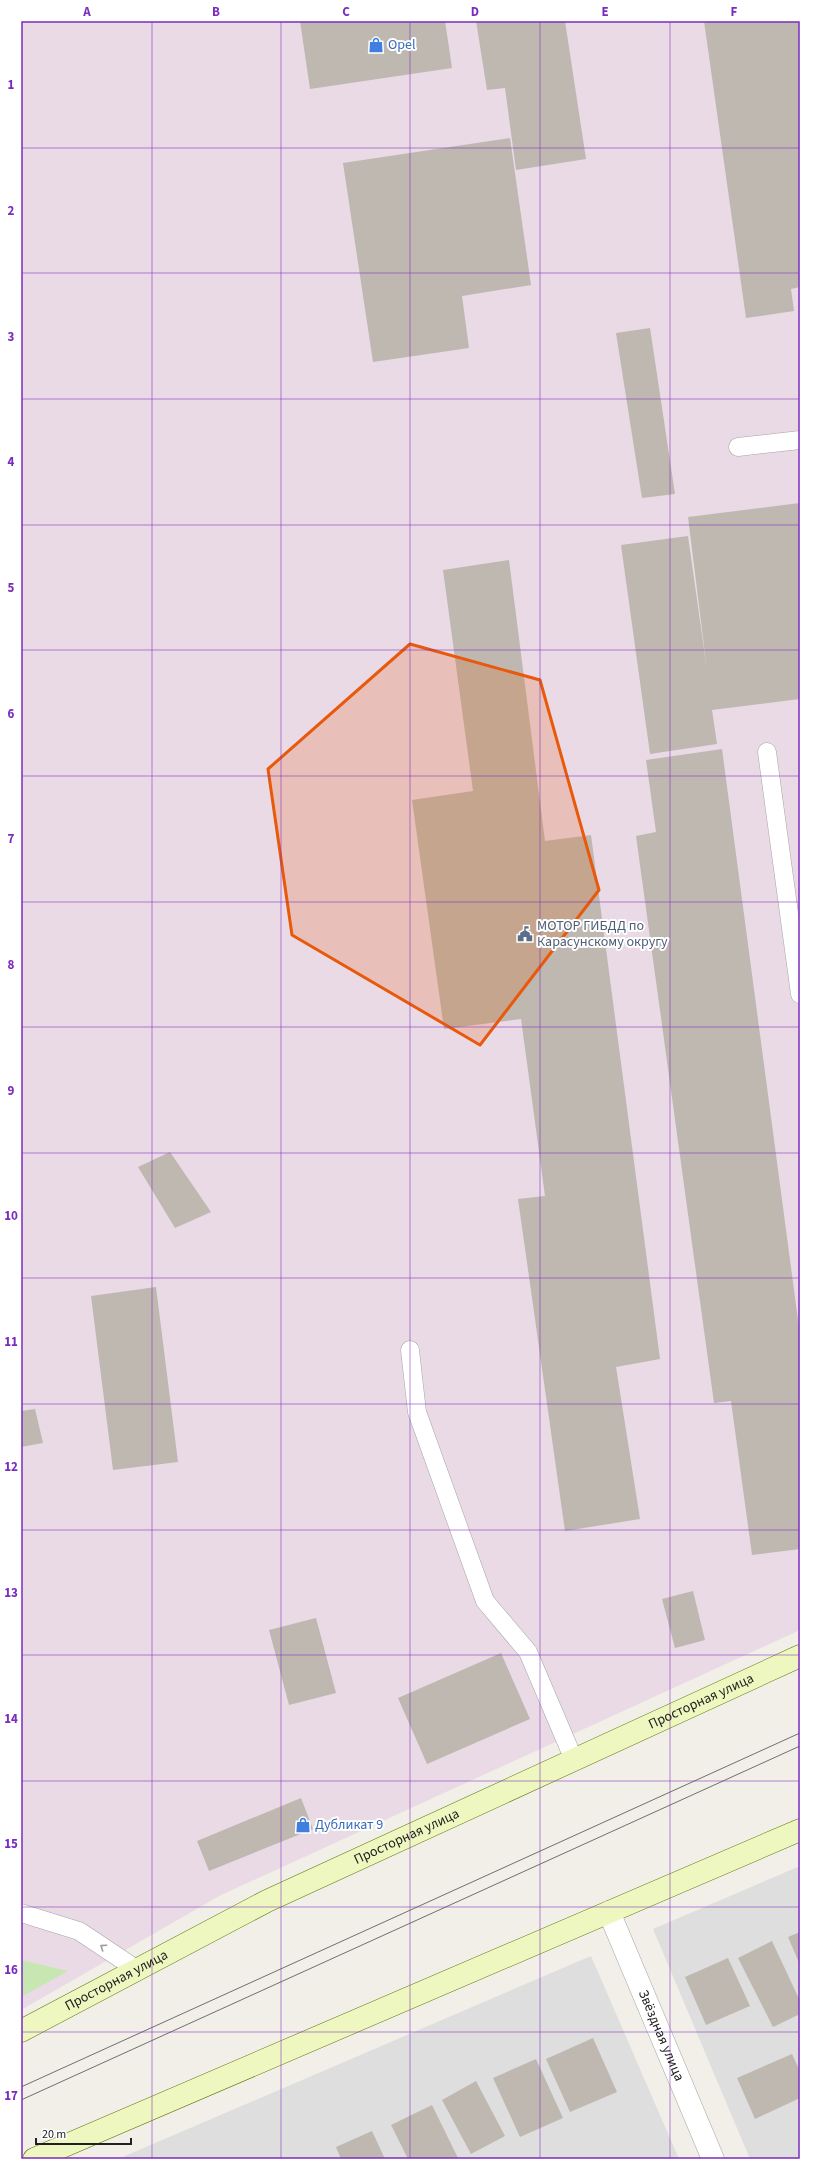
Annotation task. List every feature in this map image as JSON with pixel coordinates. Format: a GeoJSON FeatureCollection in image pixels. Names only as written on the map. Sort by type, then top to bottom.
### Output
{"type":"FeatureCollection","features":[{"type":"Feature","properties":{"kind":"street","name":"Просторная улица"},"geometry":{"type":"LineString","coordinates":[[21,2031],[267,1901],[800,1656]]}},
{"type":"Feature","properties":{"kind":"street"},"geometry":{"type":"LineString","coordinates":[[34,2159],[800,1830]]}},
{"type":"Feature","properties":{"kind":"street","name":"Звёздная улица"},"geometry":{"type":"LineString","coordinates":[[609,1912],[713,2159]]}},
{"type":"Feature","properties":{"kind":"lane"},"geometry":{"type":"LineString","coordinates":[[738,447],[800,440]]}},
{"type":"Feature","properties":{"kind":"lane"},"geometry":{"type":"LineString","coordinates":[[767,752],[800,994]]}},
{"type":"Feature","properties":{"kind":"lane"},"geometry":{"type":"LineString","coordinates":[[410,1350],[417,1412],[485,1601],[528,1652],[574,1760]]}},
{"type":"Feature","properties":{"kind":"lane"},"geometry":{"type":"LineString","coordinates":[[21,1913],[79,1931],[136,1969]]}},
{"type":"Feature","properties":{"kind":"highlighted area"},"geometry":{"type":"Polygon","coordinates":[[[410,644],[540,680],[599,890],[480,1045],[292,935],[268,769],[410,644]]]}},
{"type":"Feature","properties":{"kind":"shaded area"},"geometry":{"type":"Polygon","coordinates":[[[21,21],[800,21],[800,1630],[221,1895],[21,2010],[21,21]]]}},
{"type":"Feature","properties":{"kind":"shaded area"},"geometry":{"type":"Polygon","coordinates":[[[800,1866],[800,2159],[750,2159],[653,1929],[800,1866]]]}},
{"type":"Feature","properties":{"kind":"shaded area"},"geometry":{"type":"Polygon","coordinates":[[[591,1956],[679,2159],[118,2159],[591,1956]]]}},
{"type":"Feature","properties":{"kind":"green space"},"geometry":{"type":"Polygon","coordinates":[[[21,1960],[68,1971],[21,1997],[21,1960]]]}},
{"type":"Feature","properties":{"kind":"building","name":"Opel"},"geometry":{"type":"Polygon","coordinates":[[[300,21],[445,21],[452,68],[310,89],[300,21]]]}},
{"type":"Feature","properties":{"kind":"building"},"geometry":{"type":"Polygon","coordinates":[[[476,21],[565,21],[586,159],[516,170],[505,88],[487,90],[476,21]]]}},
{"type":"Feature","properties":{"kind":"building"},"geometry":{"type":"Polygon","coordinates":[[[704,21],[800,21],[800,287],[791,289],[794,311],[746,318],[704,21]]]}},
{"type":"Feature","properties":{"kind":"building"},"geometry":{"type":"Polygon","coordinates":[[[510,138],[531,285],[462,296],[469,348],[373,362],[343,163],[510,138]]]}},
{"type":"Feature","properties":{"kind":"building"},"geometry":{"type":"Polygon","coordinates":[[[650,328],[675,494],[642,498],[616,333],[650,328]]]}},
{"type":"Feature","properties":{"kind":"building"},"geometry":{"type":"Polygon","coordinates":[[[800,503],[800,699],[712,710],[717,744],[650,754],[621,545],[688,536],[707,670],[688,517],[800,503]]]}},
{"type":"Feature","properties":{"kind":"building"},"geometry":{"type":"Polygon","coordinates":[[[509,560],[545,841],[591,835],[660,1359],[616,1367],[640,1519],[565,1531],[518,1199],[545,1196],[521,1019],[444,1029],[412,800],[473,791],[443,570],[509,560]]]}},
{"type":"Feature","properties":{"kind":"building"},"geometry":{"type":"Polygon","coordinates":[[[722,749],[800,1335],[800,1549],[752,1555],[731,1401],[714,1403],[636,836],[656,832],[646,760],[722,749]]]}},
{"type":"Feature","properties":{"kind":"building"},"geometry":{"type":"Polygon","coordinates":[[[170,1152],[211,1212],[175,1228],[138,1167],[170,1152]]]}},
{"type":"Feature","properties":{"kind":"building"},"geometry":{"type":"Polygon","coordinates":[[[156,1287],[178,1462],[113,1470],[91,1296],[156,1287]]]}},
{"type":"Feature","properties":{"kind":"building"},"geometry":{"type":"Polygon","coordinates":[[[35,1409],[43,1443],[21,1447],[21,1411],[35,1409]]]}},
{"type":"Feature","properties":{"kind":"building"},"geometry":{"type":"Polygon","coordinates":[[[693,1591],[705,1640],[675,1648],[662,1599],[693,1591]]]}},
{"type":"Feature","properties":{"kind":"building"},"geometry":{"type":"Polygon","coordinates":[[[316,1618],[336,1693],[289,1705],[269,1630],[316,1618]]]}},
{"type":"Feature","properties":{"kind":"building"},"geometry":{"type":"Polygon","coordinates":[[[501,1653],[530,1719],[427,1764],[398,1698],[501,1653]]]}},
{"type":"Feature","properties":{"kind":"building"},"geometry":{"type":"Polygon","coordinates":[[[301,1798],[313,1829],[209,1871],[197,1841],[301,1798]]]}},
{"type":"Feature","properties":{"kind":"building"},"geometry":{"type":"Polygon","coordinates":[[[800,1932],[800,1965],[788,1937],[800,1932]]]}},
{"type":"Feature","properties":{"kind":"building"},"geometry":{"type":"Polygon","coordinates":[[[772,1941],[800,2001],[800,2014],[773,2027],[738,1958],[772,1941]]]}},
{"type":"Feature","properties":{"kind":"building"},"geometry":{"type":"Polygon","coordinates":[[[728,1958],[750,2006],[706,2025],[685,1977],[728,1958]]]}},
{"type":"Feature","properties":{"kind":"building"},"geometry":{"type":"Polygon","coordinates":[[[593,2038],[617,2092],[570,2112],[546,2059],[593,2038]]]}},
{"type":"Feature","properties":{"kind":"building"},"geometry":{"type":"Polygon","coordinates":[[[792,2054],[800,2071],[800,2098],[755,2119],[737,2078],[792,2054]]]}},
{"type":"Feature","properties":{"kind":"building"},"geometry":{"type":"Polygon","coordinates":[[[536,2059],[563,2118],[520,2137],[493,2078],[536,2059]]]}},
{"type":"Feature","properties":{"kind":"building"},"geometry":{"type":"Polygon","coordinates":[[[476,2081],[505,2136],[471,2154],[442,2100],[476,2081]]]}},
{"type":"Feature","properties":{"kind":"building"},"geometry":{"type":"Polygon","coordinates":[[[432,2105],[458,2158],[408,2159],[391,2125],[432,2105]]]}},
{"type":"Feature","properties":{"kind":"building"},"geometry":{"type":"Polygon","coordinates":[[[372,2131],[385,2159],[341,2159],[336,2147],[372,2131]]]}},
{"type":"Feature","properties":{"kind":"tram line"},"geometry":{"type":"LineString","coordinates":[[21,2087],[800,1733]]}},
{"type":"Feature","properties":{"kind":"tram line"},"geometry":{"type":"LineString","coordinates":[[21,2100],[800,1746]]}},
{"type":"Feature","properties":{"kind":"place","name":"Opel"},"geometry":{"type":"Point","coordinates":[376,45]}},
{"type":"Feature","properties":{"kind":"place","name":"МОТОР ГИБДД по Карасунскому округу"},"geometry":{"type":"Point","coordinates":[525,934]}},
{"type":"Feature","properties":{"kind":"place","name":"Дубликат 9"},"geometry":{"type":"Point","coordinates":[303,1825]}}]}
